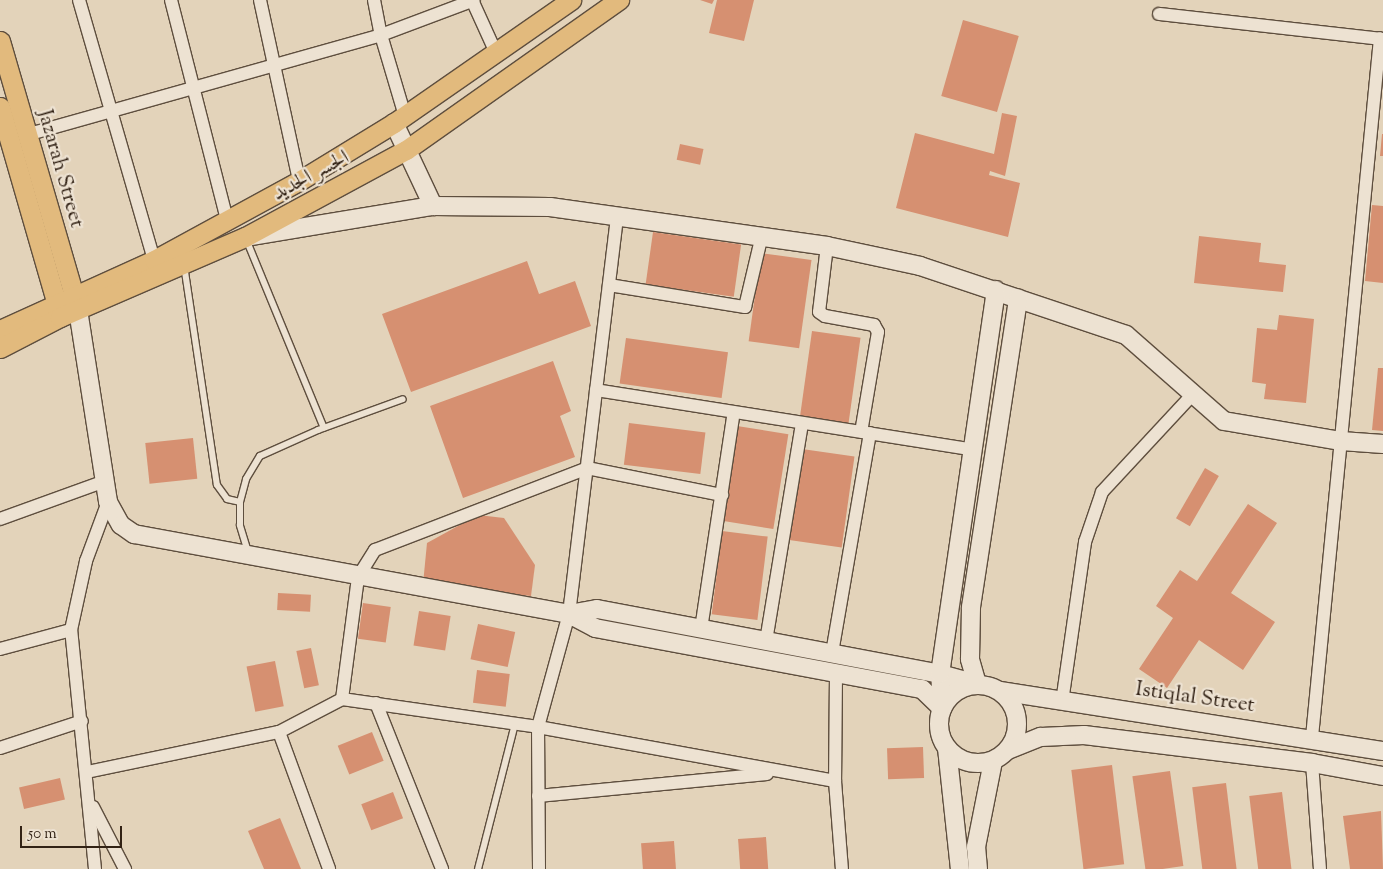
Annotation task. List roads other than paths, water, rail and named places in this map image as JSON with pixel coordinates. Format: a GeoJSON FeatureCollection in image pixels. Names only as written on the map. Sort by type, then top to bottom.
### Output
{"type":"FeatureCollection","features":[{"type":"Feature","properties":{"kind":"main road","name":"الجسر الجديد"},"geometry":{"type":"LineString","coordinates":[[76,303],[298,181],[400,119],[571,0]]}},
{"type":"Feature","properties":{"kind":"main road","name":"الجسر الجديد"},"geometry":{"type":"LineString","coordinates":[[0,330],[184,263],[245,237],[406,150],[619,0]]}},
{"type":"Feature","properties":{"kind":"main road","name":"Jazarah Street"},"geometry":{"type":"LineString","coordinates":[[0,41],[12,142],[58,310]]}},
{"type":"Feature","properties":{"kind":"main road","name":"Jazarah Street"},"geometry":{"type":"LineString","coordinates":[[0,107],[76,303]]}},
{"type":"Feature","properties":{"kind":"main road","name":"الجسر الجديد"},"geometry":{"type":"LineString","coordinates":[[0,348],[58,310]]}},
{"type":"Feature","properties":{"kind":"street"},"geometry":{"type":"LineString","coordinates":[[79,0],[109,112],[154,260]]}},
{"type":"Feature","properties":{"kind":"street"},"geometry":{"type":"LineString","coordinates":[[171,0],[227,219]]}},
{"type":"Feature","properties":{"kind":"street"},"geometry":{"type":"LineString","coordinates":[[260,0],[298,181]]}},
{"type":"Feature","properties":{"kind":"street"},"geometry":{"type":"LineString","coordinates":[[374,0],[406,150],[433,206]]}},
{"type":"Feature","properties":{"kind":"street"},"geometry":{"type":"LineString","coordinates":[[12,142],[109,112],[380,35],[473,0],[496,53]]}},
{"type":"Feature","properties":{"kind":"street"},"geometry":{"type":"LineString","coordinates":[[1159,14],[1382,38],[1312,737]]}},
{"type":"Feature","properties":{"kind":"street"},"geometry":{"type":"LineString","coordinates":[[245,237],[433,206],[550,207],[762,235],[827,246],[920,266],[996,290],[1126,336],[1224,421],[1341,441],[1383,444]]}},
{"type":"Feature","properties":{"kind":"street"},"geometry":{"type":"LineString","coordinates":[[539,869],[538,727],[569,614],[618,216]]}},
{"type":"Feature","properties":{"kind":"street"},"geometry":{"type":"LineString","coordinates":[[609,286],[745,307],[762,235]]}},
{"type":"Feature","properties":{"kind":"street"},"geometry":{"type":"LineString","coordinates":[[827,246],[819,312],[825,316],[874,325],[878,332],[832,654]]}},
{"type":"Feature","properties":{"kind":"street"},"geometry":{"type":"LineString","coordinates":[[960,869],[947,748],[939,728],[942,708],[940,674],[996,290]]}},
{"type":"Feature","properties":{"kind":"street"},"geometry":{"type":"LineString","coordinates":[[977,684],[970,659],[971,607],[1018,299]]}},
{"type":"Feature","properties":{"kind":"street"},"geometry":{"type":"LineString","coordinates":[[76,303],[108,502],[121,525],[134,534],[252,558],[569,614],[595,628],[922,689],[942,708]]}},
{"type":"Feature","properties":{"kind":"street"},"geometry":{"type":"LineString","coordinates":[[596,390],[972,450]]}},
{"type":"Feature","properties":{"kind":"street"},"geometry":{"type":"LineString","coordinates":[[1062,702],[1085,542],[1102,492],[1192,395]]}},
{"type":"Feature","properties":{"kind":"street"},"geometry":{"type":"LineString","coordinates":[[701,629],[734,412]]}},
{"type":"Feature","properties":{"kind":"street"},"geometry":{"type":"LineString","coordinates":[[766,641],[802,423]]}},
{"type":"Feature","properties":{"kind":"street"},"geometry":{"type":"LineString","coordinates":[[342,698],[358,577],[375,550],[587,468],[722,495]]}},
{"type":"Feature","properties":{"kind":"street"},"geometry":{"type":"LineString","coordinates":[[0,519],[105,481]]}},
{"type":"Feature","properties":{"kind":"street"},"geometry":{"type":"LineString","coordinates":[[95,869],[82,721],[71,630],[86,561],[108,502]]}},
{"type":"Feature","properties":{"kind":"street"},"geometry":{"type":"LineString","coordinates":[[569,614],[597,609],[940,674],[1000,690],[1010,700],[1017,718],[1015,738],[1008,750]]}},
{"type":"Feature","properties":{"kind":"street"},"geometry":{"type":"LineString","coordinates":[[0,649],[71,630]]}},
{"type":"Feature","properties":{"kind":"street"},"geometry":{"type":"LineString","coordinates":[[836,673],[834,781],[842,869]]}},
{"type":"Feature","properties":{"kind":"street"},"geometry":{"type":"LineString","coordinates":[[942,708],[956,691],[977,684]]}},
{"type":"Feature","properties":{"kind":"street","name":"Istiqlal Street"},"geometry":{"type":"LineString","coordinates":[[1000,690],[1062,702],[1312,737],[1383,751]]}},
{"type":"Feature","properties":{"kind":"street"},"geometry":{"type":"LineString","coordinates":[[87,772],[279,732],[342,698],[538,727],[834,781]]}},
{"type":"Feature","properties":{"kind":"street"},"geometry":{"type":"LineString","coordinates":[[376,704],[442,869]]}},
{"type":"Feature","properties":{"kind":"street"},"geometry":{"type":"LineString","coordinates":[[0,748],[82,721]]}},
{"type":"Feature","properties":{"kind":"street"},"geometry":{"type":"LineString","coordinates":[[279,732],[329,869]]}},
{"type":"Feature","properties":{"kind":"street"},"geometry":{"type":"LineString","coordinates":[[947,748],[968,762],[993,761],[1008,750],[1041,737],[1084,736],[1312,764],[1383,776]]}},
{"type":"Feature","properties":{"kind":"street"},"geometry":{"type":"LineString","coordinates":[[978,869],[976,847],[993,761]]}},
{"type":"Feature","properties":{"kind":"street"},"geometry":{"type":"LineString","coordinates":[[1312,764],[1320,869]]}},
{"type":"Feature","properties":{"kind":"street"},"geometry":{"type":"LineString","coordinates":[[538,796],[784,772]]}},
{"type":"Feature","properties":{"kind":"street"},"geometry":{"type":"LineString","coordinates":[[90,801],[125,869]]}},
{"type":"Feature","properties":{"kind":"lane"},"geometry":{"type":"LineString","coordinates":[[245,237],[324,428]]}},
{"type":"Feature","properties":{"kind":"lane"},"geometry":{"type":"LineString","coordinates":[[184,263],[217,485],[226,499],[240,502]]}},
{"type":"Feature","properties":{"kind":"lane"},"geometry":{"type":"LineString","coordinates":[[252,558],[244,546],[240,502],[246,479],[260,456],[324,428],[402,399]]}},
{"type":"Feature","properties":{"kind":"lane"},"geometry":{"type":"LineString","coordinates":[[478,869],[515,724]]}}]}
